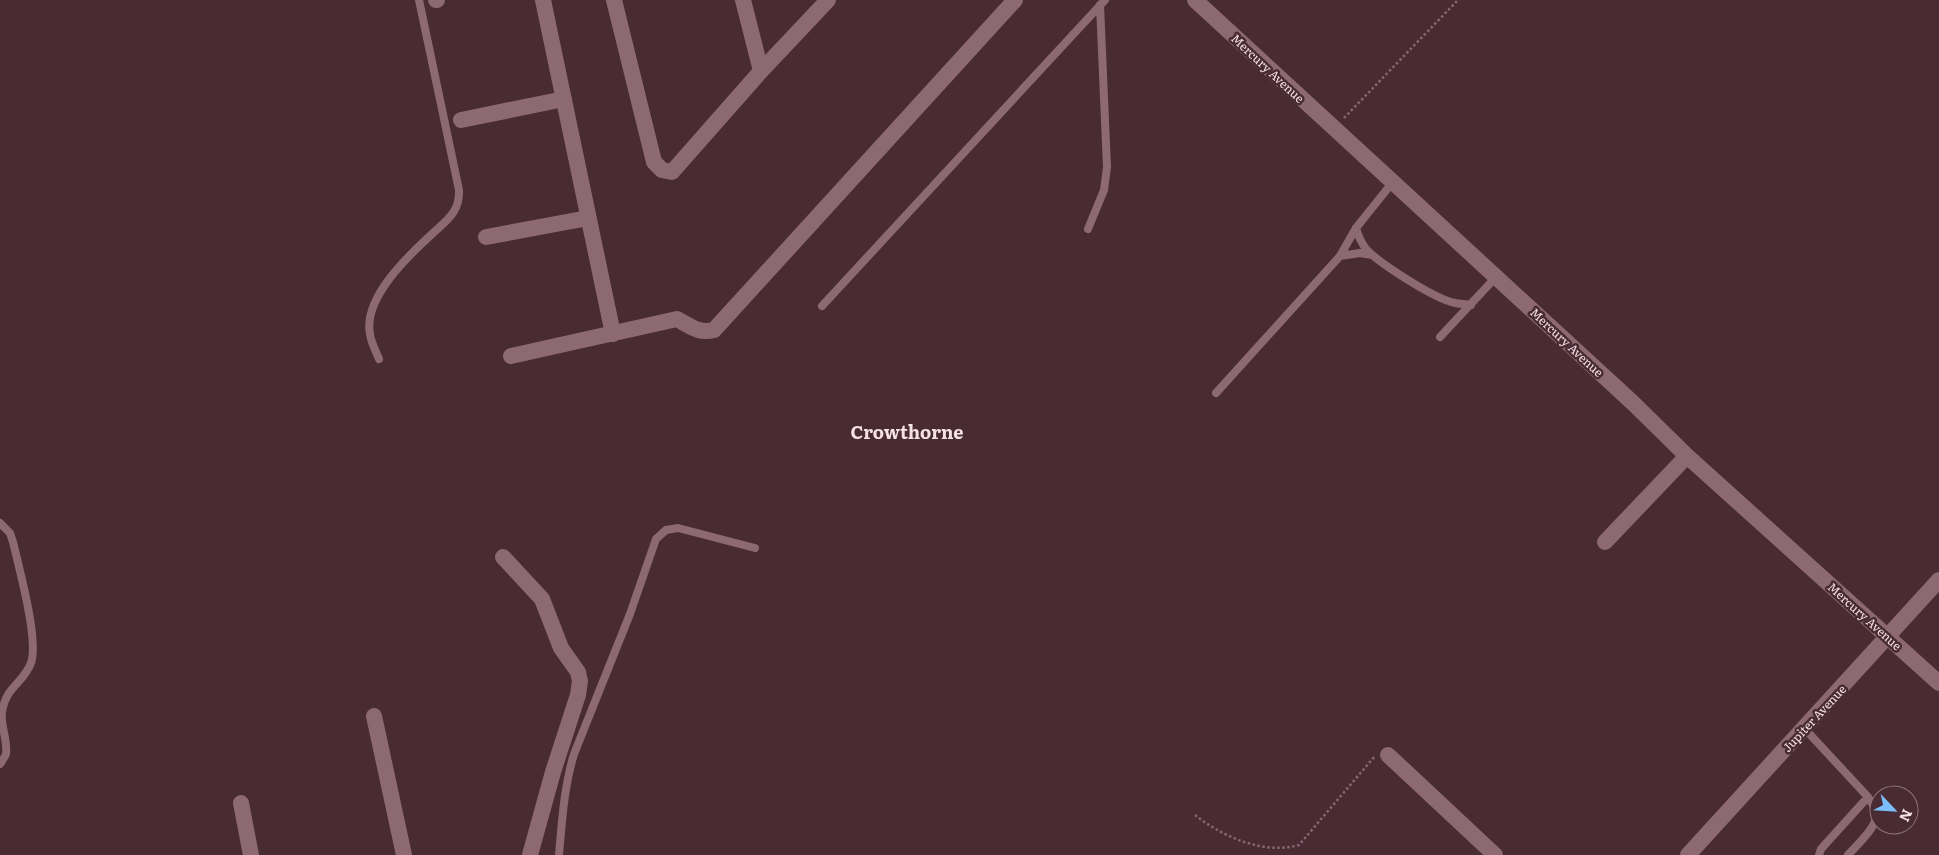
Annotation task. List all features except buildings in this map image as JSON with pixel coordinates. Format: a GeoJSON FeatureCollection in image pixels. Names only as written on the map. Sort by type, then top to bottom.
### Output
{"type":"FeatureCollection","features":[{"type":"Feature","properties":{"kind":"street"},"geometry":{"type":"LineString","coordinates":[[543,0],[613,334]]}},
{"type":"Feature","properties":{"kind":"street"},"geometry":{"type":"LineString","coordinates":[[614,0],[654,162],[662,170],[672,172],[761,71],[828,0]]}},
{"type":"Feature","properties":{"kind":"street"},"geometry":{"type":"LineString","coordinates":[[743,0],[761,71]]}},
{"type":"Feature","properties":{"kind":"street"},"geometry":{"type":"LineString","coordinates":[[511,356],[677,319],[700,331],[714,330],[1015,0]]}},
{"type":"Feature","properties":{"kind":"street","name":"Mercury Avenue"},"geometry":{"type":"LineString","coordinates":[[1195,0],[1633,403],[1687,456],[1939,684]]}},
{"type":"Feature","properties":{"kind":"street"},"geometry":{"type":"LineString","coordinates":[[461,120],[564,100]]}},
{"type":"Feature","properties":{"kind":"street"},"geometry":{"type":"LineString","coordinates":[[486,237],[588,218]]}},
{"type":"Feature","properties":{"kind":"street"},"geometry":{"type":"LineString","coordinates":[[1605,542],[1687,456]]}},
{"type":"Feature","properties":{"kind":"street"},"geometry":{"type":"LineString","coordinates":[[503,557],[542,600],[561,648],[578,672],[580,681],[578,695],[553,772],[530,855]]}},
{"type":"Feature","properties":{"kind":"street","name":"Jupiter Avenue"},"geometry":{"type":"LineString","coordinates":[[1688,855],[1939,580]]}},
{"type":"Feature","properties":{"kind":"street"},"geometry":{"type":"LineString","coordinates":[[374,716],[404,855]]}},
{"type":"Feature","properties":{"kind":"street"},"geometry":{"type":"LineString","coordinates":[[1388,754],[1495,855]]}},
{"type":"Feature","properties":{"kind":"street"},"geometry":{"type":"LineString","coordinates":[[241,803],[250,855]]}},
{"type":"Feature","properties":{"kind":"lane"},"geometry":{"type":"LineString","coordinates":[[379,359],[369,333],[369,322],[374,302],[393,275],[410,256],[451,217],[459,202],[459,190],[419,0]]}},
{"type":"Feature","properties":{"kind":"lane"},"geometry":{"type":"LineString","coordinates":[[1088,229],[1104,190],[1107,167],[1103,3]]}},
{"type":"Feature","properties":{"kind":"lane"},"geometry":{"type":"LineString","coordinates":[[822,306],[1103,3]]}},
{"type":"Feature","properties":{"kind":"lane"},"geometry":{"type":"LineString","coordinates":[[1216,393],[1340,256],[1356,228],[1392,183]]}},
{"type":"Feature","properties":{"kind":"lane"},"geometry":{"type":"LineString","coordinates":[[1356,228],[1358,237],[1385,264],[1434,294],[1455,303],[1471,305]]}},
{"type":"Feature","properties":{"kind":"lane"},"geometry":{"type":"LineString","coordinates":[[1340,256],[1360,253],[1374,255]]}},
{"type":"Feature","properties":{"kind":"lane"},"geometry":{"type":"LineString","coordinates":[[1440,337],[1496,277]]}},
{"type":"Feature","properties":{"kind":"lane"},"geometry":{"type":"LineString","coordinates":[[0,523],[10,533],[13,542],[31,626],[33,656],[27,670],[5,696],[1,714],[6,754],[0,764]]}},
{"type":"Feature","properties":{"kind":"lane"},"geometry":{"type":"LineString","coordinates":[[559,855],[562,821],[574,754],[630,614],[656,539],[666,530],[678,528],[755,548]]}},
{"type":"Feature","properties":{"kind":"lane"},"geometry":{"type":"LineString","coordinates":[[1804,728],[1868,797],[1875,808],[1877,818],[1873,826],[1848,855]]}},
{"type":"Feature","properties":{"kind":"lane"},"geometry":{"type":"LineString","coordinates":[[1819,855],[1821,849],[1868,797]]}},
{"type":"Feature","properties":{"kind":"path"},"geometry":{"type":"LineString","coordinates":[[1334,128],[1458,0]]}},
{"type":"Feature","properties":{"kind":"path"},"geometry":{"type":"LineString","coordinates":[[1291,851],[1299,845],[1372,758],[1376,756],[1382,758],[1388,754]]}},
{"type":"Feature","properties":{"kind":"path"},"geometry":{"type":"LineString","coordinates":[[1195,815],[1240,846]]}},
{"type":"Feature","properties":{"kind":"district","name":"Crowthorne"},"geometry":{"type":"Point","coordinates":[907,431]}}]}
